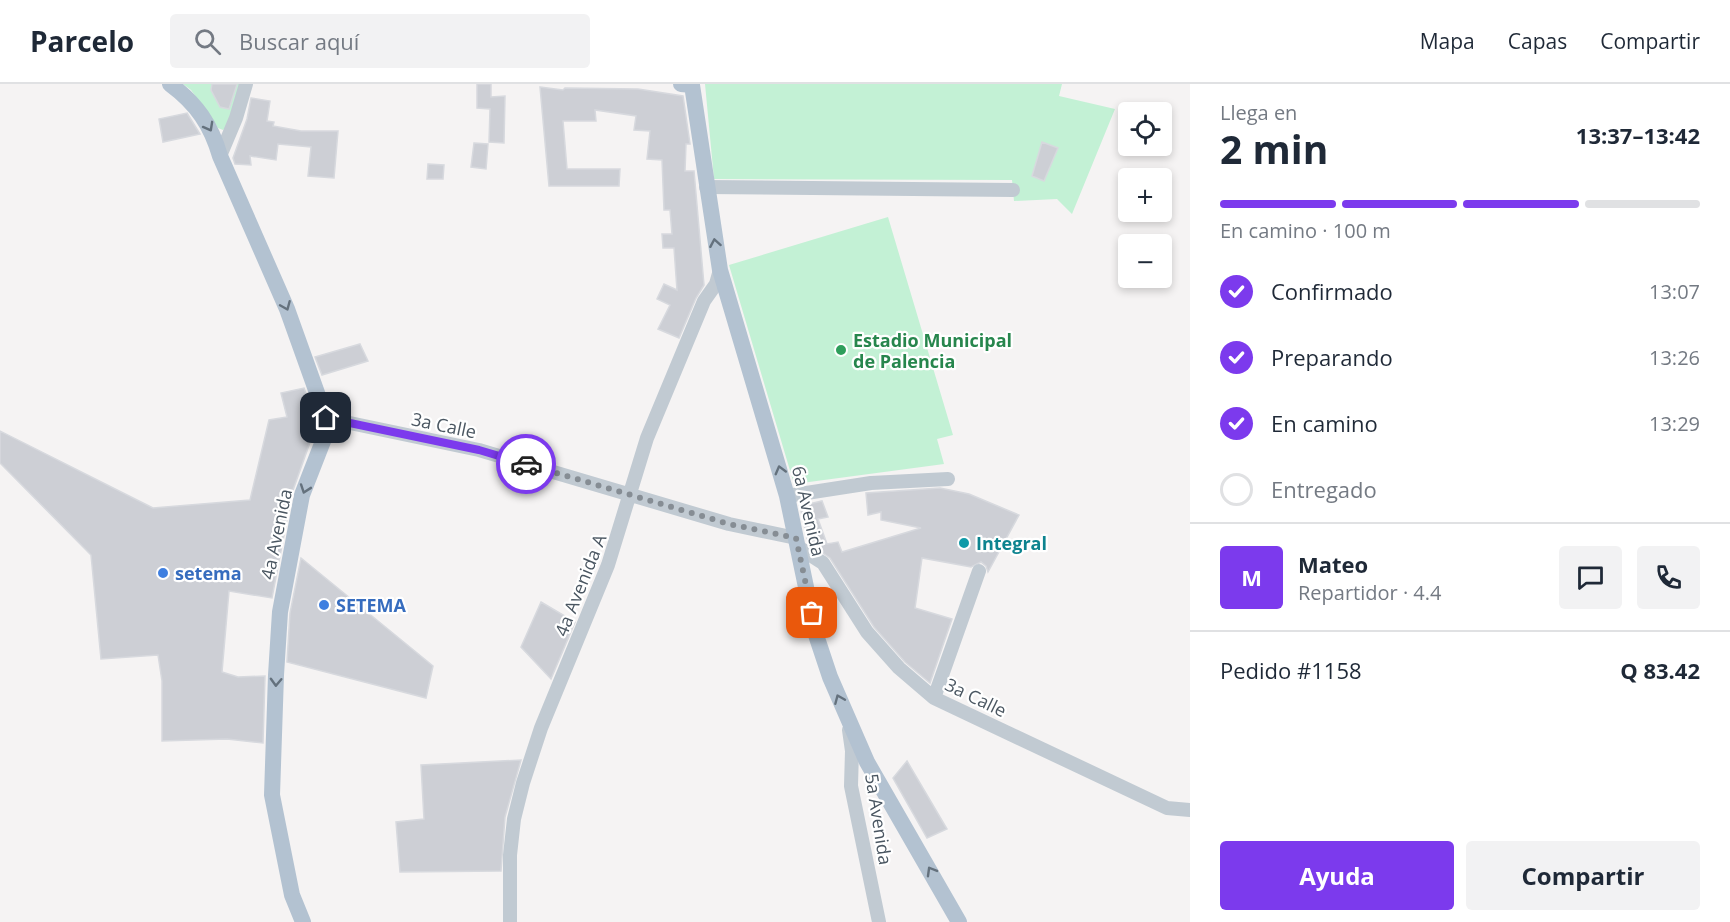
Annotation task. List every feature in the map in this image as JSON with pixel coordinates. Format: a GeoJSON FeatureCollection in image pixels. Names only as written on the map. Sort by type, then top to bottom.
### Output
{"type":"FeatureCollection","features":[{"type":"Feature","properties":{"kind":"main road"},"geometry":{"type":"LineString","coordinates":[[170,84],[190,99],[212,129],[220,156],[287,309],[326,418]]}},
{"type":"Feature","properties":{"kind":"main road","name":"6a Avenida"},"geometry":{"type":"LineString","coordinates":[[688,84],[720,270],[787,496],[816,635],[847,722],[867,762],[959,922]]}},
{"type":"Feature","properties":{"kind":"main road","name":"4a Avenida"},"geometry":{"type":"LineString","coordinates":[[303,922],[292,896],[272,795],[276,675],[280,612],[302,495],[325,436],[326,418]]}},
{"type":"Feature","properties":{"kind":"street"},"geometry":{"type":"LineString","coordinates":[[220,156],[236,117],[246,84]]}},
{"type":"Feature","properties":{"kind":"street"},"geometry":{"type":"LineString","coordinates":[[706,187],[1013,190]]}},
{"type":"Feature","properties":{"kind":"street","name":"4a Avenida A"},"geometry":{"type":"LineString","coordinates":[[510,922],[510,855],[514,819],[523,783],[541,728],[608,565],[632,494],[647,438],[704,301],[716,284],[720,270]]}},
{"type":"Feature","properties":{"kind":"street","name":"3a Calle"},"geometry":{"type":"LineString","coordinates":[[326,418],[479,450],[797,543],[823,563],[867,632],[899,668],[934,698],[1167,808],[1190,810]]}},
{"type":"Feature","properties":{"kind":"street"},"geometry":{"type":"LineString","coordinates":[[787,496],[871,483],[948,478]]}},
{"type":"Feature","properties":{"kind":"street"},"geometry":{"type":"LineString","coordinates":[[934,698],[979,571]]}},
{"type":"Feature","properties":{"kind":"street","name":"5a Avenida"},"geometry":{"type":"LineString","coordinates":[[847,722],[852,750],[851,786],[879,922]]}},
{"type":"Feature","properties":{"kind":"green space"},"geometry":{"type":"Polygon","coordinates":[[[183,84],[240,84],[233,121],[223,130],[218,128],[191,90],[183,84]]]}},
{"type":"Feature","properties":{"kind":"green space"},"geometry":{"type":"Polygon","coordinates":[[[705,84],[1062,84],[1059,96],[1115,109],[1072,214],[1057,199],[1014,201],[1012,180],[714,179],[705,84]]]}},
{"type":"Feature","properties":{"kind":"green space","name":"Estadio Municipal de Palencia"},"geometry":{"type":"Polygon","coordinates":[[[888,217],[953,435],[937,439],[944,464],[794,484],[729,265],[888,217]]]}},
{"type":"Feature","properties":{"kind":"building"},"geometry":{"type":"Polygon","coordinates":[[[212,84],[237,84],[229,109],[220,107],[211,90],[212,84]]]}},
{"type":"Feature","properties":{"kind":"building"},"geometry":{"type":"Polygon","coordinates":[[[477,84],[491,84],[491,97],[505,96],[504,143],[489,142],[490,109],[477,108],[477,84]]]}},
{"type":"Feature","properties":{"kind":"building"},"geometry":{"type":"Polygon","coordinates":[[[540,87],[563,90],[565,88],[638,89],[683,96],[690,144],[686,144],[685,171],[694,171],[704,285],[679,338],[658,329],[670,305],[657,299],[664,284],[677,290],[674,248],[663,248],[662,234],[672,234],[670,210],[664,210],[662,160],[647,159],[650,131],[634,130],[636,116],[595,110],[596,121],[563,121],[567,169],[620,169],[619,186],[549,186],[540,87]]]}},
{"type":"Feature","properties":{"kind":"building"},"geometry":{"type":"Polygon","coordinates":[[[251,98],[270,101],[267,121],[274,122],[273,126],[301,131],[338,131],[334,178],[308,176],[311,147],[278,144],[276,160],[250,156],[251,165],[235,164],[233,158],[247,119],[251,98]]]}},
{"type":"Feature","properties":{"kind":"building"},"geometry":{"type":"Polygon","coordinates":[[[187,113],[200,134],[163,142],[159,119],[187,113]]]}},
{"type":"Feature","properties":{"kind":"building"},"geometry":{"type":"Polygon","coordinates":[[[1042,142],[1058,148],[1044,181],[1032,176],[1042,142]]]}},
{"type":"Feature","properties":{"kind":"building"},"geometry":{"type":"Polygon","coordinates":[[[474,143],[488,144],[486,169],[471,167],[474,143]]]}},
{"type":"Feature","properties":{"kind":"building"},"geometry":{"type":"Polygon","coordinates":[[[428,164],[444,165],[443,179],[427,179],[428,164]]]}},
{"type":"Feature","properties":{"kind":"building"},"geometry":{"type":"Polygon","coordinates":[[[360,344],[368,361],[322,375],[315,357],[360,344]]]}},
{"type":"Feature","properties":{"kind":"building","name":"setema"},"geometry":{"type":"Polygon","coordinates":[[[304,388],[315,418],[314,431],[292,493],[272,598],[229,591],[222,672],[238,677],[265,676],[263,743],[227,739],[162,741],[162,681],[158,655],[101,659],[91,555],[0,463],[0,431],[153,508],[250,500],[269,420],[287,417],[281,393],[304,388]]]}},
{"type":"Feature","properties":{"kind":"building"},"geometry":{"type":"Polygon","coordinates":[[[940,488],[969,494],[1019,515],[988,572],[986,566],[981,562],[971,567],[922,558],[915,608],[952,619],[930,683],[905,662],[874,627],[830,558],[808,543],[800,506],[822,501],[828,517],[818,519],[827,544],[838,542],[842,552],[921,528],[881,520],[881,512],[868,515],[866,493],[940,488]]]}},
{"type":"Feature","properties":{"kind":"building","name":"SETEMA"},"geometry":{"type":"Polygon","coordinates":[[[301,558],[433,666],[426,698],[287,662],[290,613],[301,558]]]}},
{"type":"Feature","properties":{"kind":"building"},"geometry":{"type":"Polygon","coordinates":[[[541,602],[575,622],[551,679],[521,647],[541,602]]]}},
{"type":"Feature","properties":{"kind":"building"},"geometry":{"type":"Polygon","coordinates":[[[521,760],[505,817],[501,871],[400,872],[396,822],[424,819],[421,765],[521,760]]]}},
{"type":"Feature","properties":{"kind":"building"},"geometry":{"type":"Polygon","coordinates":[[[907,761],[947,829],[927,838],[893,778],[907,761]]]}},
{"type":"Feature","properties":{"kind":"way so far"},"geometry":{"type":"LineString","coordinates":[[526,464],[729,524],[796,538],[812,613]]}},
{"type":"Feature","properties":{"kind":"place","name":"Estadio Municipal de Palencia"},"geometry":{"type":"Point","coordinates":[841,350]}},
{"type":"Feature","properties":{"kind":"place","name":"Integral"},"geometry":{"type":"Point","coordinates":[964,543]}},
{"type":"Feature","properties":{"kind":"place","name":"setema"},"geometry":{"type":"Point","coordinates":[163,573]}},
{"type":"Feature","properties":{"kind":"place","name":"SETEMA"},"geometry":{"type":"Point","coordinates":[324,605]}},
{"type":"Feature","properties":{"kind":"route"},"geometry":{"type":"LineString","coordinates":[[326,418],[479,450],[526,464]]}}]}
